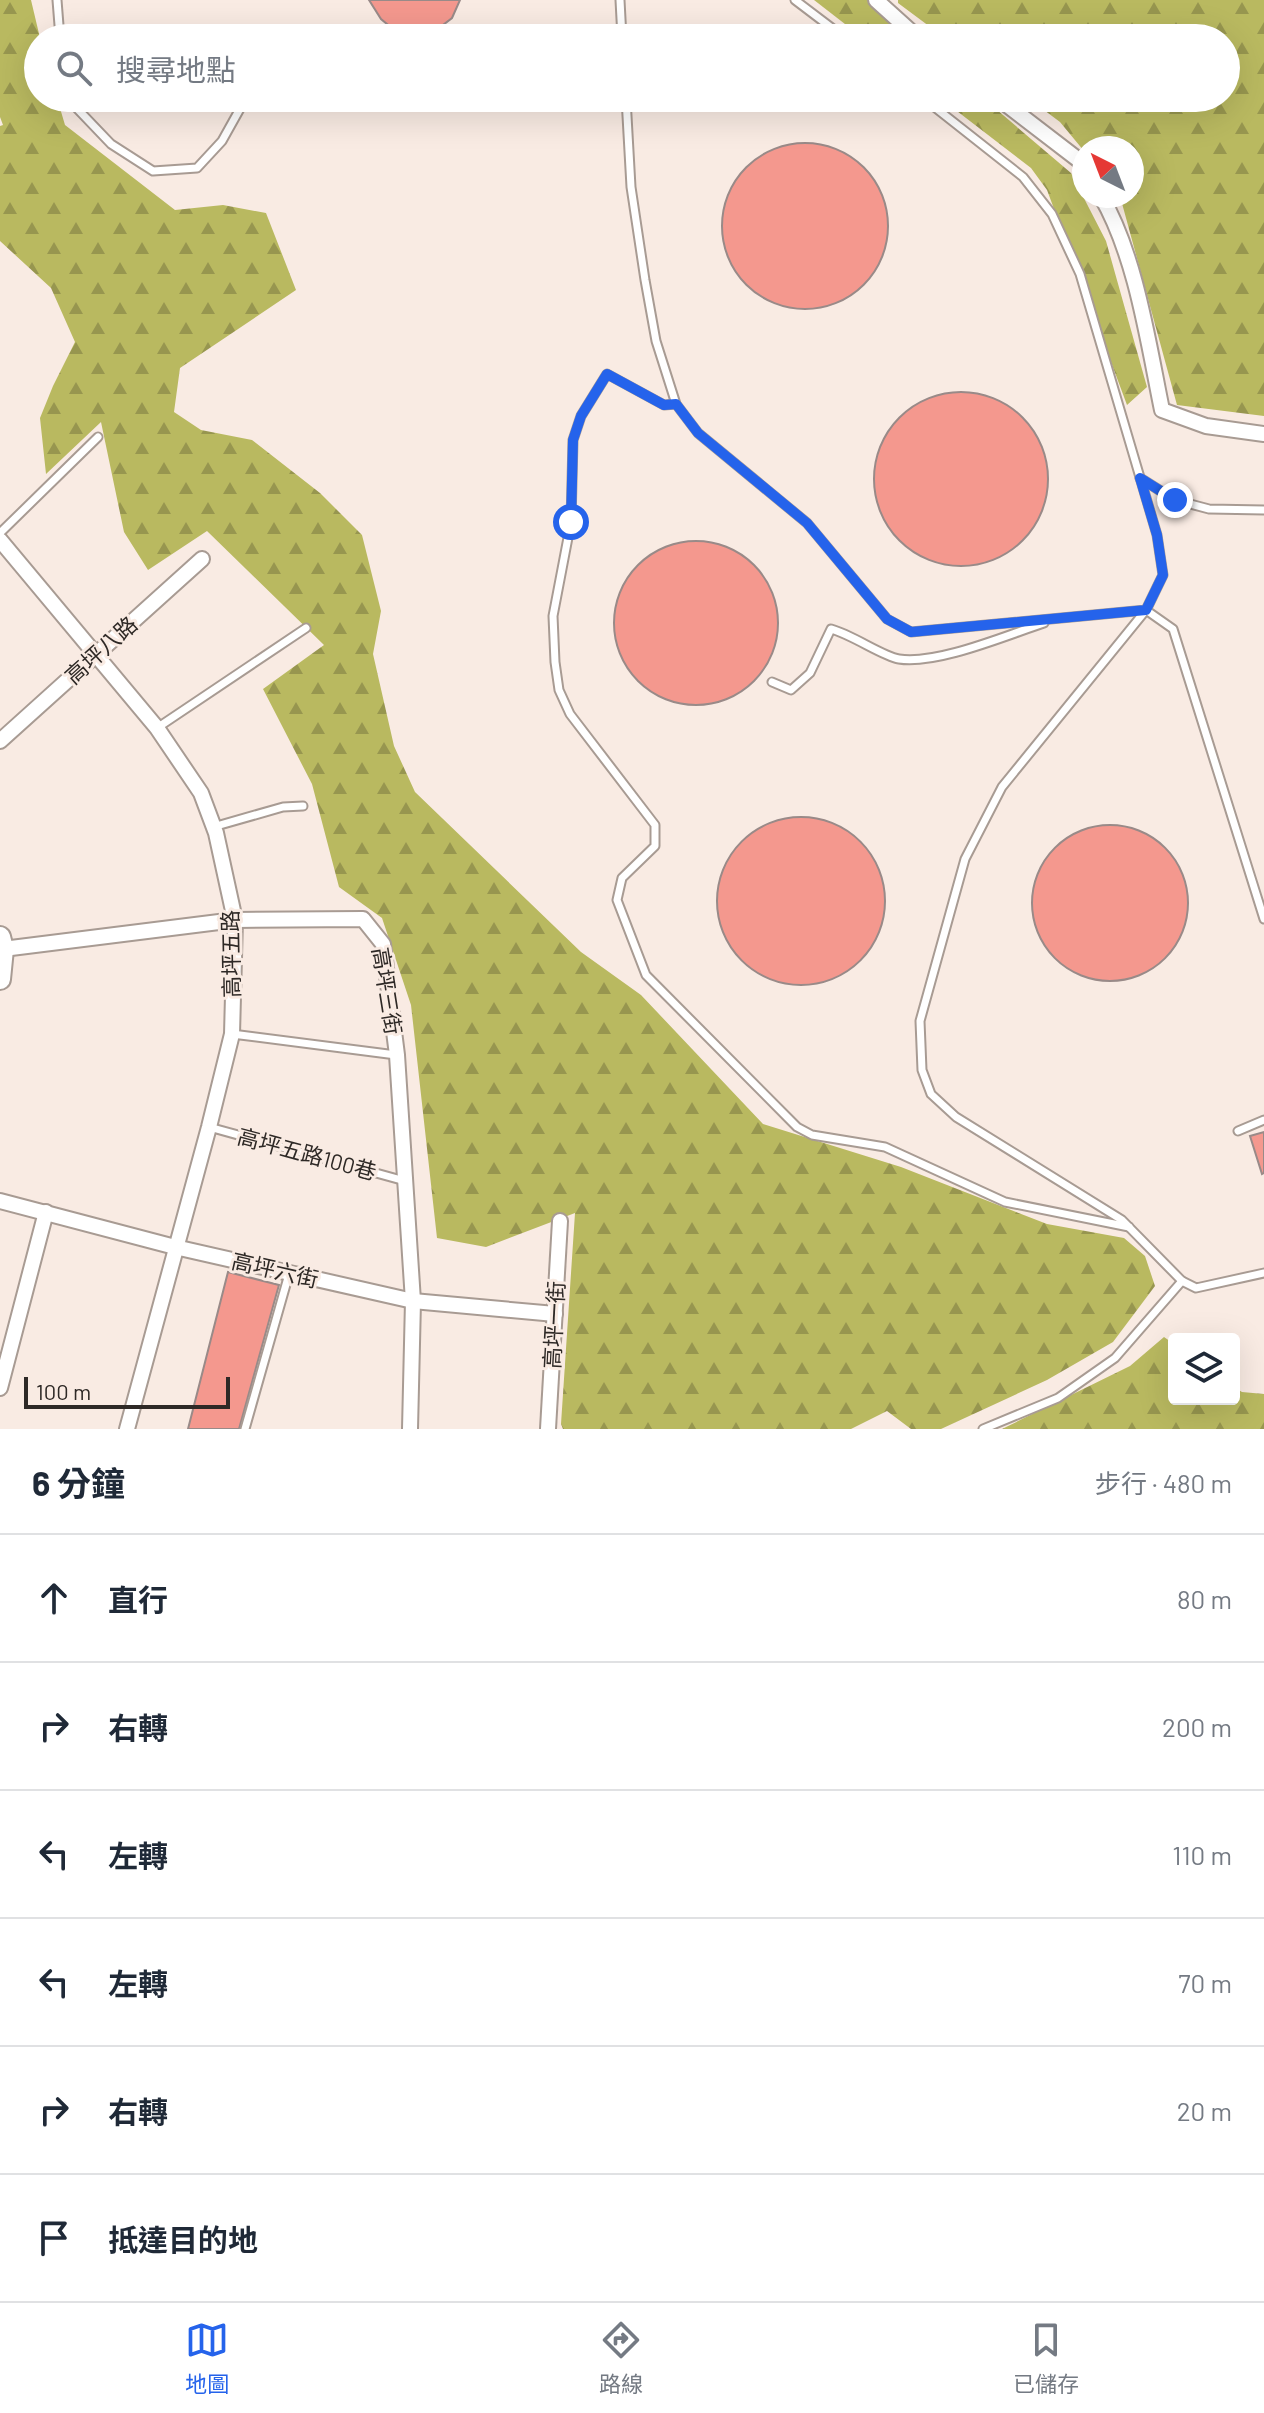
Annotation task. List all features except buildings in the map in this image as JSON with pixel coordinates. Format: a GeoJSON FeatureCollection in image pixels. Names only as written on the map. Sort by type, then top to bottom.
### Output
{"type":"FeatureCollection","features":[{"type":"Feature","properties":{"kind":"street"},"geometry":{"type":"LineString","coordinates":[[876,0],[903,24]]}},
{"type":"Feature","properties":{"kind":"street"},"geometry":{"type":"LineString","coordinates":[[1016,112],[1072,155]]}},
{"type":"Feature","properties":{"kind":"street"},"geometry":{"type":"LineString","coordinates":[[1108,208],[1115,219],[1143,315],[1162,410],[1206,426],[1264,434]]}},
{"type":"Feature","properties":{"kind":"street","name":"高坪五路"},"geometry":{"type":"LineString","coordinates":[[0,540],[157,728],[201,793],[213,827],[235,920],[232,1034],[127,1429]]}},
{"type":"Feature","properties":{"kind":"street","name":"高坪八路"},"geometry":{"type":"LineString","coordinates":[[0,741],[202,559]]}},
{"type":"Feature","properties":{"kind":"street","name":"高坪三街"},"geometry":{"type":"LineString","coordinates":[[2,943],[235,920],[363,919],[383,944],[397,1055],[413,1301],[410,1429]]}},
{"type":"Feature","properties":{"kind":"street"},"geometry":{"type":"LineString","coordinates":[[0,979],[2,943]]}},
{"type":"Feature","properties":{"kind":"street","name":"高坪六街"},"geometry":{"type":"LineString","coordinates":[[0,1201],[175,1247],[413,1301],[555,1314]]}},
{"type":"Feature","properties":{"kind":"street"},"geometry":{"type":"LineString","coordinates":[[0,1388],[46,1212]]}},
{"type":"Feature","properties":{"kind":"street","name":"高坪一街"},"geometry":{"type":"LineString","coordinates":[[548,1429],[560,1221]]}},
{"type":"Feature","properties":{"kind":"lane"},"geometry":{"type":"LineString","coordinates":[[57,0],[59,24]]}},
{"type":"Feature","properties":{"kind":"lane"},"geometry":{"type":"LineString","coordinates":[[620,0],[621,24]]}},
{"type":"Feature","properties":{"kind":"lane"},"geometry":{"type":"LineString","coordinates":[[795,0],[827,24]]}},
{"type":"Feature","properties":{"kind":"lane"},"geometry":{"type":"LineString","coordinates":[[80,112],[111,144],[153,171],[197,168],[222,141],[238,112]]}},
{"type":"Feature","properties":{"kind":"lane"},"geometry":{"type":"LineString","coordinates":[[627,112],[631,187],[656,341],[676,404],[698,433],[807,523],[887,619],[911,632],[1146,610],[1173,629],[1264,919]]}},
{"type":"Feature","properties":{"kind":"lane"},"geometry":{"type":"LineString","coordinates":[[941,112],[1023,177],[1052,214],[1080,274],[1157,535],[1163,575],[1146,610],[1002,787],[965,859],[920,1021],[922,1070],[931,1094],[956,1117],[1122,1220],[1182,1281],[1196,1288],[1264,1273]]}},
{"type":"Feature","properties":{"kind":"lane"},"geometry":{"type":"LineString","coordinates":[[676,404],[664,405],[607,374],[581,416],[573,440],[571,522],[553,616],[559,690],[570,714],[655,825],[655,846],[622,878],[617,900],[646,975],[797,1127],[812,1135],[885,1147],[1005,1202],[1129,1227]]}},
{"type":"Feature","properties":{"kind":"lane"},"geometry":{"type":"LineString","coordinates":[[0,533],[98,437]]}},
{"type":"Feature","properties":{"kind":"lane"},"geometry":{"type":"LineString","coordinates":[[1140,478],[1175,500],[1209,509],[1264,510]]}},
{"type":"Feature","properties":{"kind":"lane"},"geometry":{"type":"LineString","coordinates":[[772,682],[791,690],[810,673],[831,629],[847,633],[898,659],[933,658],[1058,618]]}},
{"type":"Feature","properties":{"kind":"lane"},"geometry":{"type":"LineString","coordinates":[[157,728],[306,628]]}},
{"type":"Feature","properties":{"kind":"lane"},"geometry":{"type":"LineString","coordinates":[[213,827],[283,807],[303,806]]}},
{"type":"Feature","properties":{"kind":"lane"},"geometry":{"type":"LineString","coordinates":[[232,1034],[397,1055]]}},
{"type":"Feature","properties":{"kind":"lane"},"geometry":{"type":"LineString","coordinates":[[1238,1131],[1264,1120]]}},
{"type":"Feature","properties":{"kind":"lane","name":"高坪五路100巷"},"geometry":{"type":"LineString","coordinates":[[209,1127],[405,1181]]}},
{"type":"Feature","properties":{"kind":"lane"},"geometry":{"type":"LineString","coordinates":[[245,1429],[289,1274]]}},
{"type":"Feature","properties":{"kind":"lane"},"geometry":{"type":"LineString","coordinates":[[983,1429],[1058,1398],[1115,1358],[1182,1281]]}},
{"type":"Feature","properties":{"kind":"green space"},"geometry":{"type":"Polygon","coordinates":[[[0,0],[31,0],[37,24],[24,24],[24,112],[61,112],[65,125],[175,210],[223,205],[266,213],[296,290],[180,368],[174,412],[201,430],[252,440],[320,493],[362,535],[381,611],[373,654],[394,746],[415,792],[581,952],[641,995],[763,1124],[901,1167],[1047,1224],[1124,1238],[1145,1256],[1155,1286],[1113,1342],[1047,1380],[941,1429],[911,1429],[887,1411],[851,1429],[563,1429],[575,1213],[486,1247],[437,1238],[411,1005],[382,918],[339,887],[312,784],[263,689],[324,645],[207,531],[148,570],[124,532],[101,422],[46,474],[40,418],[75,342],[51,288],[0,241],[0,126],[3,125],[0,117],[0,0]]]}},
{"type":"Feature","properties":{"kind":"green space"},"geometry":{"type":"Polygon","coordinates":[[[814,0],[869,0],[897,24],[845,24],[814,0]]]}},
{"type":"Feature","properties":{"kind":"green space"},"geometry":{"type":"Polygon","coordinates":[[[898,0],[1264,0],[1264,416],[1177,405],[1123,208],[1144,208],[1144,136],[1072,136],[1047,112],[1240,112],[1240,24],[926,24],[898,0]]]}},
{"type":"Feature","properties":{"kind":"green space"},"geometry":{"type":"Polygon","coordinates":[[[958,112],[999,112],[1071,173],[1072,208],[1089,208],[1106,241],[1147,387],[1127,405],[1047,190],[1031,168],[958,112]]]}},
{"type":"Feature","properties":{"kind":"green space"},"geometry":{"type":"Polygon","coordinates":[[[1164,1337],[1168,1340],[1168,1405],[1240,1405],[1240,1391],[1264,1394],[1264,1429],[1002,1429],[1130,1366],[1164,1337]]]}},
{"type":"Feature","properties":{"kind":"route"},"geometry":{"type":"LineString","coordinates":[[571,522],[573,440],[581,416],[607,374],[664,405],[676,404],[698,433],[807,523],[887,619],[911,632],[1146,610],[1163,575],[1157,535],[1140,478],[1175,500]]}}]}
